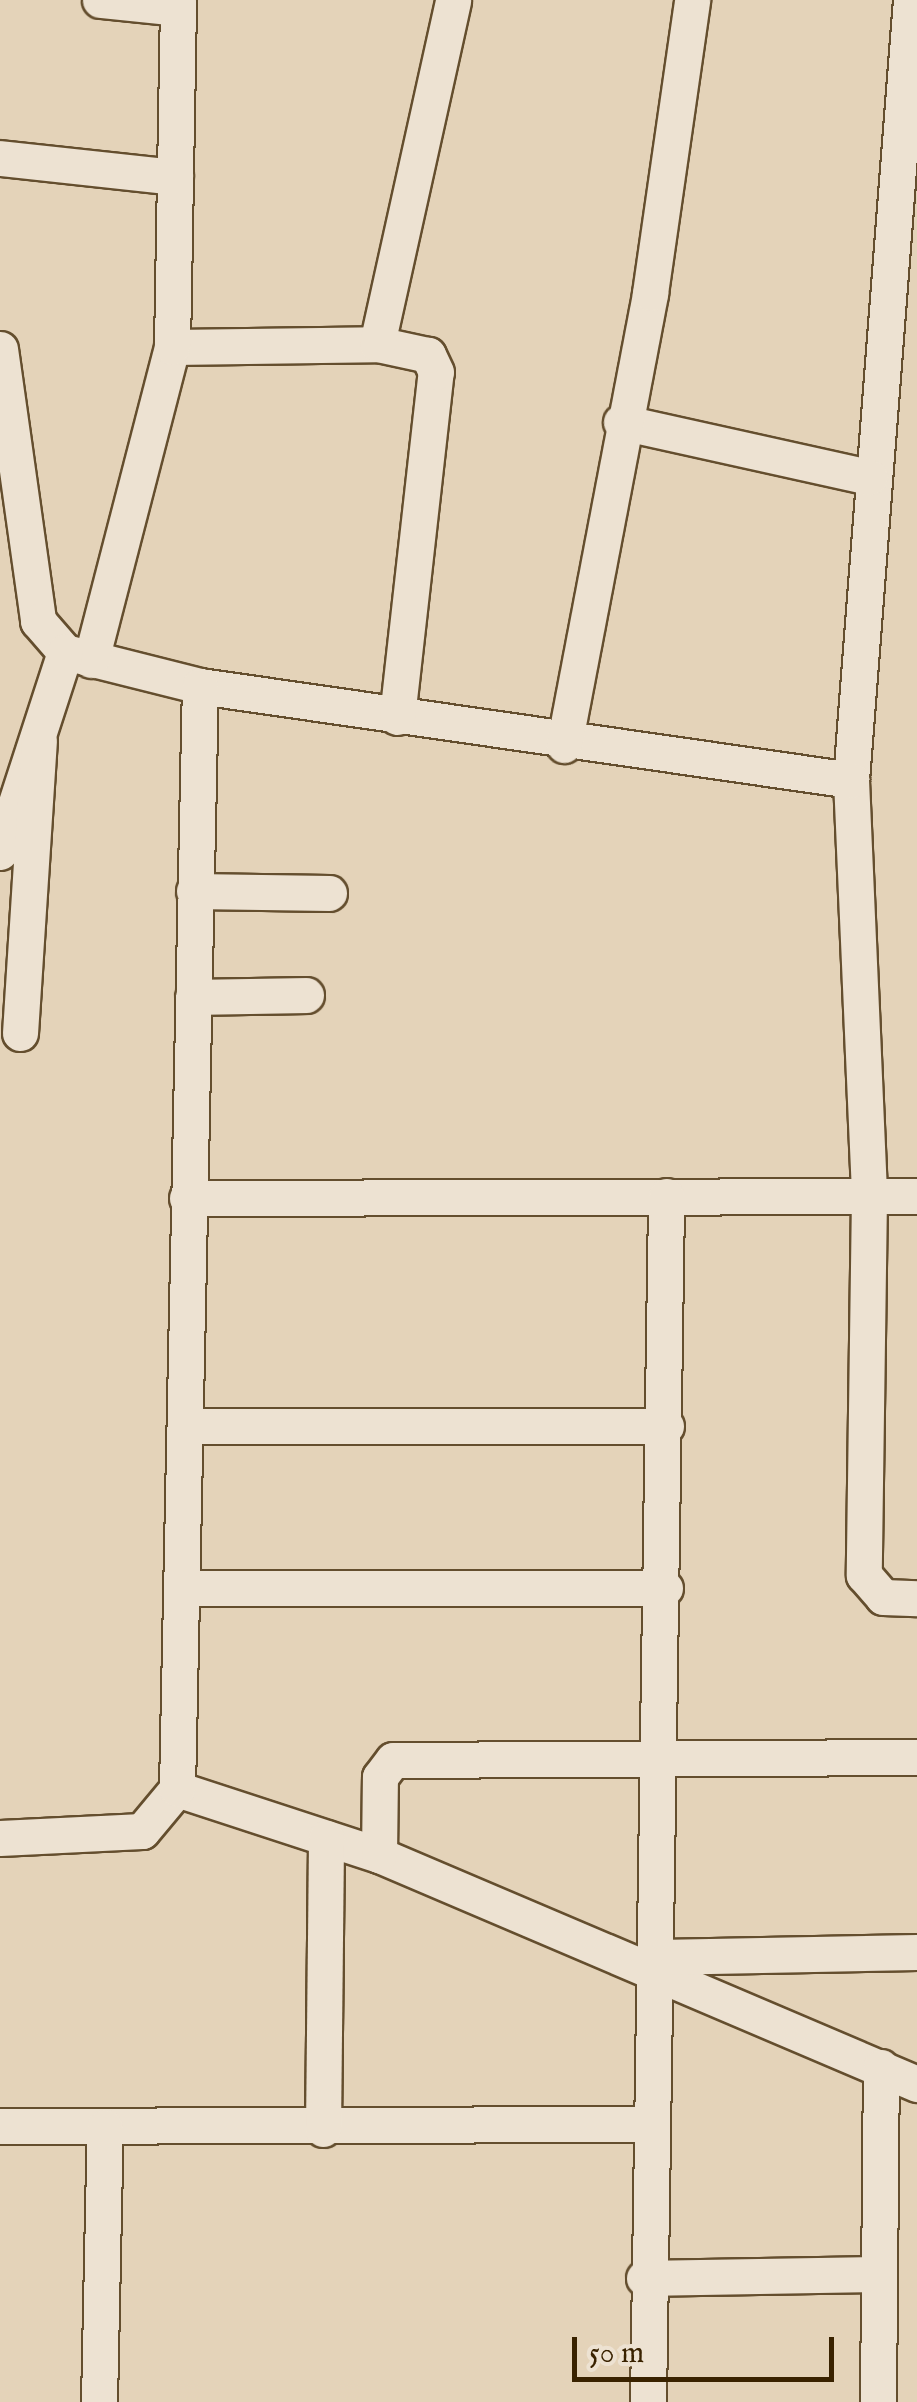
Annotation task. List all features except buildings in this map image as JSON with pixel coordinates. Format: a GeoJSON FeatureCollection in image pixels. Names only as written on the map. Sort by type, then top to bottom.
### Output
{"type":"FeatureCollection","features":[{"type":"Feature","properties":{"kind":"street"},"geometry":{"type":"LineString","coordinates":[[0,852],[8,798],[40,741],[78,656],[172,347],[178,4],[100,0]]}},
{"type":"Feature","properties":{"kind":"street"},"geometry":{"type":"LineString","coordinates":[[376,344],[453,0]]}},
{"type":"Feature","properties":{"kind":"street"},"geometry":{"type":"LineString","coordinates":[[564,745],[621,422],[650,292],[692,0]]}},
{"type":"Feature","properties":{"kind":"street"},"geometry":{"type":"LineString","coordinates":[[911,0],[870,477],[852,780],[870,1196],[864,1575],[883,1598],[917,1598]]}},
{"type":"Feature","properties":{"kind":"street"},"geometry":{"type":"LineString","coordinates":[[0,158],[175,177]]}},
{"type":"Feature","properties":{"kind":"street"},"geometry":{"type":"LineString","coordinates":[[172,347],[376,344],[428,355],[436,372],[396,717]]}},
{"type":"Feature","properties":{"kind":"street"},"geometry":{"type":"LineString","coordinates":[[0,350],[15,561],[42,632],[78,656],[200,686],[564,745],[852,780]]}},
{"type":"Feature","properties":{"kind":"street"},"geometry":{"type":"LineString","coordinates":[[621,422],[870,477]]}},
{"type":"Feature","properties":{"kind":"street"},"geometry":{"type":"LineString","coordinates":[[0,1838],[142,1832],[177,1789],[188,1588],[187,1198],[200,686]]}},
{"type":"Feature","properties":{"kind":"street"},"geometry":{"type":"LineString","coordinates":[[20,1034],[40,741]]}},
{"type":"Feature","properties":{"kind":"street"},"geometry":{"type":"LineString","coordinates":[[194,891],[329,892]]}},
{"type":"Feature","properties":{"kind":"street"},"geometry":{"type":"LineString","coordinates":[[193,997],[306,995]]}},
{"type":"Feature","properties":{"kind":"street"},"geometry":{"type":"LineString","coordinates":[[648,2402],[644,2278],[647,2124],[658,1966],[657,1760],[665,1588],[666,1196]]}},
{"type":"Feature","properties":{"kind":"street"},"geometry":{"type":"LineString","coordinates":[[187,1198],[917,1196]]}},
{"type":"Feature","properties":{"kind":"street"},"geometry":{"type":"LineString","coordinates":[[188,1426],[666,1426]]}},
{"type":"Feature","properties":{"kind":"street"},"geometry":{"type":"LineString","coordinates":[[188,1588],[665,1588]]}},
{"type":"Feature","properties":{"kind":"street"},"geometry":{"type":"LineString","coordinates":[[379,1855],[380,1777],[392,1760],[917,1756]]}},
{"type":"Feature","properties":{"kind":"street"},"geometry":{"type":"LineString","coordinates":[[177,1789],[379,1855],[658,1966],[917,2084]]}},
{"type":"Feature","properties":{"kind":"street"},"geometry":{"type":"LineString","coordinates":[[322,2129],[326,1838]]}},
{"type":"Feature","properties":{"kind":"street"},"geometry":{"type":"LineString","coordinates":[[658,1966],[917,1952]]}},
{"type":"Feature","properties":{"kind":"street"},"geometry":{"type":"LineString","coordinates":[[878,2402],[874,2274],[881,2066]]}},
{"type":"Feature","properties":{"kind":"street"},"geometry":{"type":"LineString","coordinates":[[0,2126],[322,2129],[647,2124]]}},
{"type":"Feature","properties":{"kind":"street"},"geometry":{"type":"LineString","coordinates":[[99,2402],[105,2126]]}},
{"type":"Feature","properties":{"kind":"street"},"geometry":{"type":"LineString","coordinates":[[644,2278],[874,2274]]}}]}
